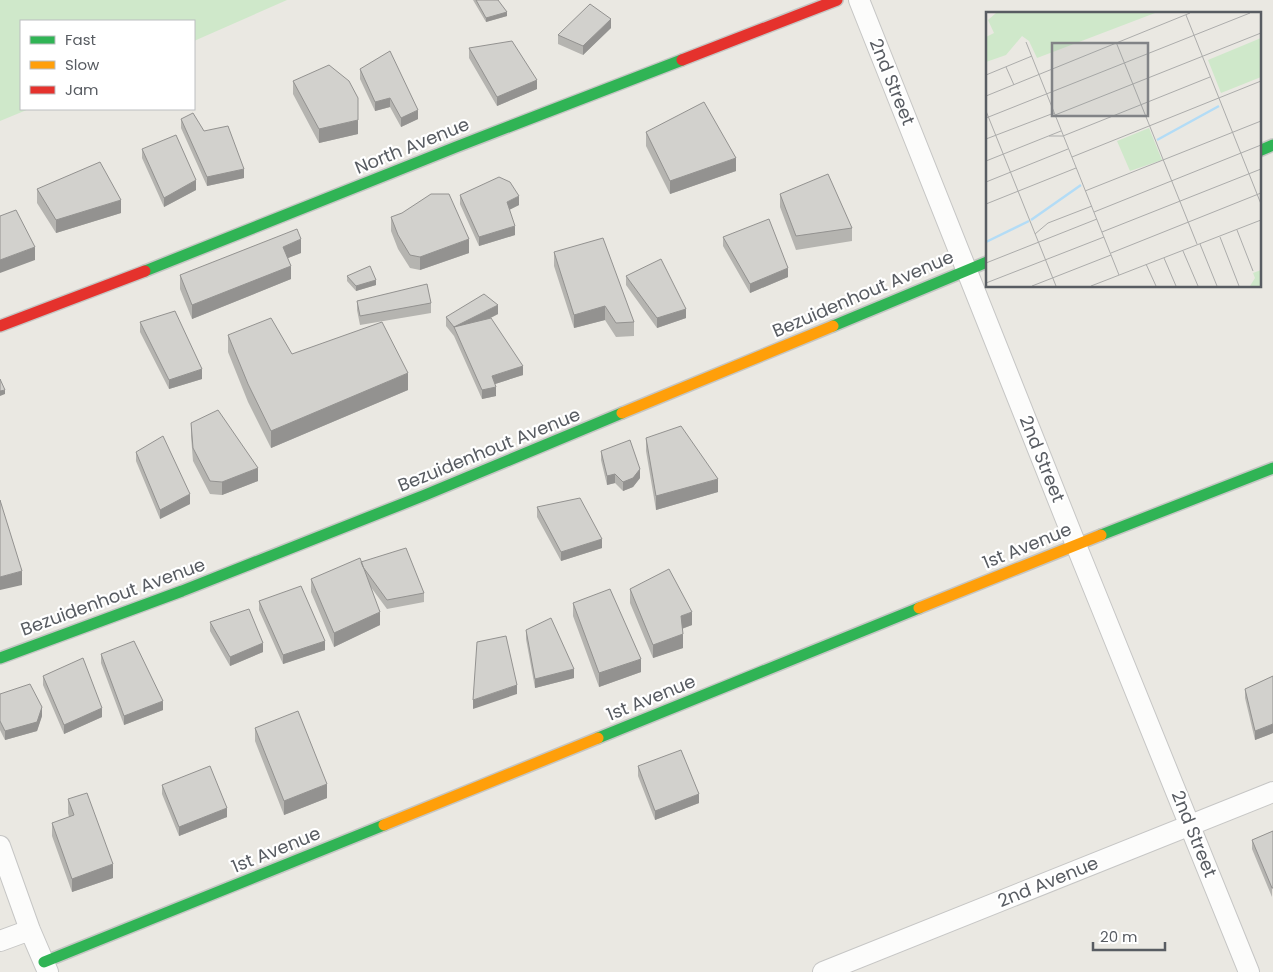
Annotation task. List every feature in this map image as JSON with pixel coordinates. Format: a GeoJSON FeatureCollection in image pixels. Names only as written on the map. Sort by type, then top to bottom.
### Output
{"type":"FeatureCollection","features":[{"type":"Feature","properties":{"kind":"street","name":"North Avenue"},"geometry":{"type":"LineString","coordinates":[[0,326],[86,295],[456,147],[837,0]]}},
{"type":"Feature","properties":{"kind":"street","name":"2nd Street"},"geometry":{"type":"LineString","coordinates":[[859,0],[1076,545],[1249,972]]}},
{"type":"Feature","properties":{"kind":"street"},"geometry":{"type":"LineString","coordinates":[[1260,151],[1273,145]]}},
{"type":"Feature","properties":{"kind":"street","name":"Bezuidenhout Avenue"},"geometry":{"type":"LineString","coordinates":[[0,658],[182,591],[426,496],[986,262]]}},
{"type":"Feature","properties":{"kind":"street","name":"1st Avenue"},"geometry":{"type":"LineString","coordinates":[[46,967],[1076,545],[1273,468]]}},
{"type":"Feature","properties":{"kind":"street","name":"2nd Avenue"},"geometry":{"type":"LineString","coordinates":[[823,972],[1273,792]]}},
{"type":"Feature","properties":{"kind":"street"},"geometry":{"type":"LineString","coordinates":[[0,846],[30,930],[46,967]]}},
{"type":"Feature","properties":{"kind":"street"},"geometry":{"type":"LineString","coordinates":[[0,941],[30,930]]}},
{"type":"Feature","properties":{"kind":"green space"},"geometry":{"type":"Polygon","coordinates":[[[0,0],[287,0],[195,41],[195,20],[20,20],[20,110],[27,110],[0,121],[0,0]]]}},
{"type":"Feature","properties":{"kind":"building"},"geometry":{"type":"Polygon","coordinates":[[[476,0],[498,0],[507,12],[486,18],[476,0]]]}},
{"type":"Feature","properties":{"kind":"building"},"geometry":{"type":"Polygon","coordinates":[[[590,4],[611,19],[583,46],[558,35],[590,4]]]}},
{"type":"Feature","properties":{"kind":"building"},"geometry":{"type":"Polygon","coordinates":[[[512,41],[537,80],[497,97],[469,48],[512,41]]]}},
{"type":"Feature","properties":{"kind":"building"},"geometry":{"type":"Polygon","coordinates":[[[390,51],[418,110],[401,118],[390,98],[375,102],[360,69],[390,51]]]}},
{"type":"Feature","properties":{"kind":"building"},"geometry":{"type":"Polygon","coordinates":[[[329,65],[349,81],[358,98],[358,120],[319,129],[293,81],[329,65]]]}},
{"type":"Feature","properties":{"kind":"building"},"geometry":{"type":"Polygon","coordinates":[[[704,102],[736,158],[670,181],[646,132],[704,102]]]}},
{"type":"Feature","properties":{"kind":"building"},"geometry":{"type":"Polygon","coordinates":[[[193,113],[204,131],[228,126],[244,169],[207,177],[181,119],[193,113]]]}},
{"type":"Feature","properties":{"kind":"building"},"geometry":{"type":"Polygon","coordinates":[[[176,135],[196,180],[164,198],[142,149],[176,135]]]}},
{"type":"Feature","properties":{"kind":"building"},"geometry":{"type":"Polygon","coordinates":[[[100,162],[121,200],[56,220],[37,189],[100,162]]]}},
{"type":"Feature","properties":{"kind":"building"},"geometry":{"type":"Polygon","coordinates":[[[828,174],[852,228],[796,236],[780,194],[828,174]]]}},
{"type":"Feature","properties":{"kind":"building"},"geometry":{"type":"Polygon","coordinates":[[[499,177],[510,182],[519,196],[507,202],[515,226],[479,237],[460,195],[499,177]]]}},
{"type":"Feature","properties":{"kind":"building"},"geometry":{"type":"Polygon","coordinates":[[[431,194],[449,194],[469,239],[420,257],[410,255],[398,235],[391,217],[402,213],[431,194]]]}},
{"type":"Feature","properties":{"kind":"building"},"geometry":{"type":"Polygon","coordinates":[[[16,210],[35,247],[0,260],[0,216],[16,210]]]}},
{"type":"Feature","properties":{"kind":"building"},"geometry":{"type":"Polygon","coordinates":[[[769,219],[788,268],[750,284],[723,237],[769,219]]]}},
{"type":"Feature","properties":{"kind":"building"},"geometry":{"type":"Polygon","coordinates":[[[297,229],[301,239],[283,247],[291,266],[192,305],[180,275],[297,229]]]}},
{"type":"Feature","properties":{"kind":"building"},"geometry":{"type":"Polygon","coordinates":[[[603,238],[634,322],[616,323],[605,306],[574,315],[554,252],[603,238]]]}},
{"type":"Feature","properties":{"kind":"building"},"geometry":{"type":"Polygon","coordinates":[[[661,259],[686,309],[657,318],[626,276],[661,259]]]}},
{"type":"Feature","properties":{"kind":"building"},"geometry":{"type":"Polygon","coordinates":[[[370,266],[376,280],[356,286],[347,276],[370,266]]]}},
{"type":"Feature","properties":{"kind":"building"},"geometry":{"type":"Polygon","coordinates":[[[427,284],[431,303],[360,316],[357,301],[427,284]]]}},
{"type":"Feature","properties":{"kind":"building"},"geometry":{"type":"Polygon","coordinates":[[[484,294],[498,305],[454,327],[446,317],[484,294]]]}},
{"type":"Feature","properties":{"kind":"building"},"geometry":{"type":"Polygon","coordinates":[[[175,311],[202,369],[169,380],[140,322],[175,311]]]}},
{"type":"Feature","properties":{"kind":"building"},"geometry":{"type":"Polygon","coordinates":[[[271,318],[292,354],[382,322],[408,373],[271,431],[248,384],[228,335],[271,318]]]}},
{"type":"Feature","properties":{"kind":"building"},"geometry":{"type":"Polygon","coordinates":[[[491,318],[523,366],[492,376],[496,387],[482,390],[454,327],[491,318]]]}},
{"type":"Feature","properties":{"kind":"building"},"geometry":{"type":"Polygon","coordinates":[[[0,379],[5,390],[0,391],[0,379]]]}},
{"type":"Feature","properties":{"kind":"building"},"geometry":{"type":"Polygon","coordinates":[[[218,410],[258,468],[222,482],[210,481],[193,448],[191,423],[218,410]]]}},
{"type":"Feature","properties":{"kind":"building"},"geometry":{"type":"Polygon","coordinates":[[[681,426],[718,479],[656,496],[646,438],[681,426]]]}},
{"type":"Feature","properties":{"kind":"building"},"geometry":{"type":"Polygon","coordinates":[[[163,436],[190,494],[160,510],[136,452],[163,436]]]}},
{"type":"Feature","properties":{"kind":"building"},"geometry":{"type":"Polygon","coordinates":[[[630,440],[640,469],[633,478],[623,482],[615,474],[607,476],[601,451],[630,440]]]}},
{"type":"Feature","properties":{"kind":"building"},"geometry":{"type":"Polygon","coordinates":[[[580,498],[602,539],[561,552],[537,507],[580,498]]]}},
{"type":"Feature","properties":{"kind":"building"},"geometry":{"type":"Polygon","coordinates":[[[0,500],[22,571],[0,577],[0,500]]]}},
{"type":"Feature","properties":{"kind":"building"},"geometry":{"type":"Polygon","coordinates":[[[406,548],[424,593],[387,600],[361,562],[406,548]]]}},
{"type":"Feature","properties":{"kind":"building"},"geometry":{"type":"Polygon","coordinates":[[[360,558],[380,612],[334,633],[311,579],[360,558]]]}},
{"type":"Feature","properties":{"kind":"building"},"geometry":{"type":"Polygon","coordinates":[[[669,569],[692,612],[681,616],[683,634],[653,645],[630,589],[669,569]]]}},
{"type":"Feature","properties":{"kind":"building"},"geometry":{"type":"Polygon","coordinates":[[[301,586],[325,641],[283,655],[259,601],[301,586]]]}},
{"type":"Feature","properties":{"kind":"building"},"geometry":{"type":"Polygon","coordinates":[[[610,589],[641,659],[599,673],[573,603],[610,589]]]}},
{"type":"Feature","properties":{"kind":"building"},"geometry":{"type":"Polygon","coordinates":[[[249,609],[263,643],[230,657],[210,622],[249,609]]]}},
{"type":"Feature","properties":{"kind":"building"},"geometry":{"type":"Polygon","coordinates":[[[551,618],[574,669],[535,679],[526,630],[551,618]]]}},
{"type":"Feature","properties":{"kind":"building"},"geometry":{"type":"Polygon","coordinates":[[[506,636],[517,685],[473,700],[477,642],[506,636]]]}},
{"type":"Feature","properties":{"kind":"building"},"geometry":{"type":"Polygon","coordinates":[[[134,641],[163,701],[124,716],[101,654],[134,641]]]}},
{"type":"Feature","properties":{"kind":"building"},"geometry":{"type":"Polygon","coordinates":[[[83,658],[102,708],[64,725],[43,676],[83,658]]]}},
{"type":"Feature","properties":{"kind":"building"},"geometry":{"type":"Polygon","coordinates":[[[1273,676],[1273,724],[1255,731],[1245,689],[1273,676]]]}},
{"type":"Feature","properties":{"kind":"building"},"geometry":{"type":"Polygon","coordinates":[[[30,684],[42,707],[37,722],[5,731],[0,721],[0,694],[30,684]]]}},
{"type":"Feature","properties":{"kind":"building"},"geometry":{"type":"Polygon","coordinates":[[[298,711],[327,784],[284,801],[255,728],[298,711]]]}},
{"type":"Feature","properties":{"kind":"building"},"geometry":{"type":"Polygon","coordinates":[[[681,750],[699,794],[655,811],[638,766],[681,750]]]}},
{"type":"Feature","properties":{"kind":"building"},"geometry":{"type":"Polygon","coordinates":[[[210,766],[227,808],[179,827],[162,785],[210,766]]]}},
{"type":"Feature","properties":{"kind":"building"},"geometry":{"type":"Polygon","coordinates":[[[87,793],[113,864],[72,879],[52,823],[74,815],[68,799],[87,793]]]}},
{"type":"Feature","properties":{"kind":"building"},"geometry":{"type":"Polygon","coordinates":[[[1273,831],[1273,888],[1272,888],[1252,840],[1273,831]]]}},
{"type":"Feature","properties":{"kind":"traffic: fast"},"geometry":{"type":"LineString","coordinates":[[145,271],[456,147],[682,60]]}},
{"type":"Feature","properties":{"kind":"traffic: fast"},"geometry":{"type":"LineString","coordinates":[[1260,151],[1273,145]]}},
{"type":"Feature","properties":{"kind":"traffic: fast"},"geometry":{"type":"LineString","coordinates":[[833,326],[986,262]]}},
{"type":"Feature","properties":{"kind":"traffic: fast"},"geometry":{"type":"LineString","coordinates":[[0,658],[182,591],[425,495],[622,413]]}},
{"type":"Feature","properties":{"kind":"traffic: fast"},"geometry":{"type":"LineString","coordinates":[[1101,535],[1273,468]]}},
{"type":"Feature","properties":{"kind":"traffic: fast"},"geometry":{"type":"LineString","coordinates":[[598,738],[919,608]]}},
{"type":"Feature","properties":{"kind":"traffic: fast"},"geometry":{"type":"LineString","coordinates":[[44,962],[384,825]]}},
{"type":"Feature","properties":{"kind":"traffic: slow"},"geometry":{"type":"LineString","coordinates":[[622,413],[833,326]]}},
{"type":"Feature","properties":{"kind":"traffic: slow"},"geometry":{"type":"LineString","coordinates":[[919,608],[1101,535]]}},
{"type":"Feature","properties":{"kind":"traffic: slow"},"geometry":{"type":"LineString","coordinates":[[384,825],[598,738]]}},
{"type":"Feature","properties":{"kind":"traffic: jam"},"geometry":{"type":"LineString","coordinates":[[682,60],[837,0]]}},
{"type":"Feature","properties":{"kind":"traffic: jam"},"geometry":{"type":"LineString","coordinates":[[0,326],[145,271]]}}]}
